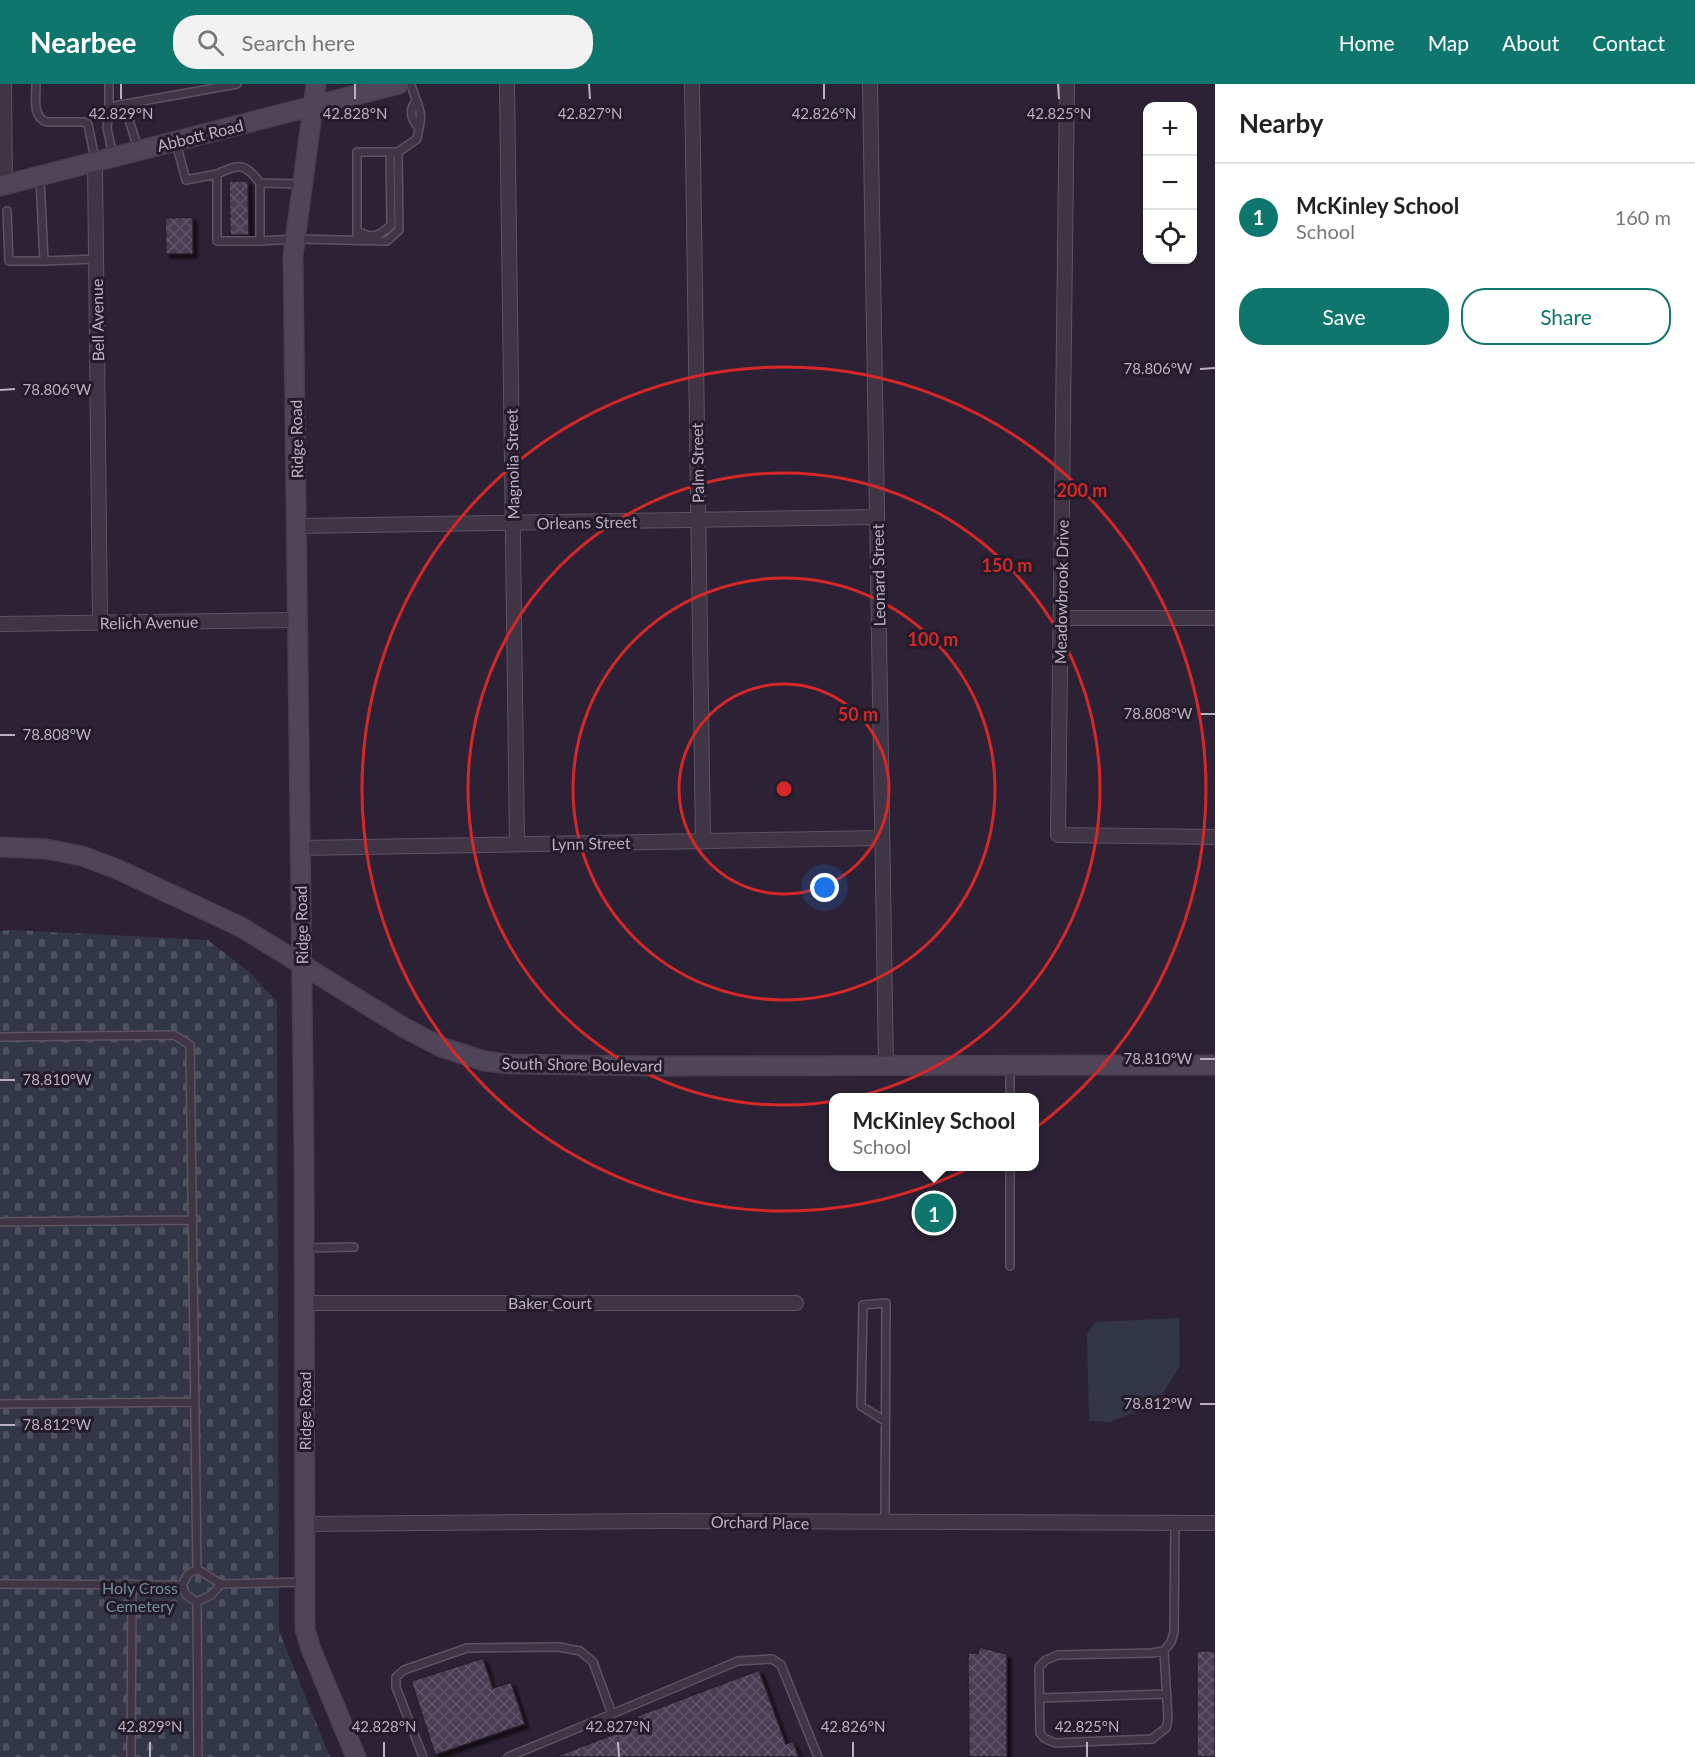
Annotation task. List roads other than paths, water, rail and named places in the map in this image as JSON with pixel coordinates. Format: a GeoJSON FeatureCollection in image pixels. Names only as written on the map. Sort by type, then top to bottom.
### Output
{"type":"FeatureCollection","features":[{"type":"Feature","properties":{"kind":"street"},"geometry":{"type":"LineString","coordinates":[[3,186],[4,84]]}},
{"type":"Feature","properties":{"kind":"street","name":"Ridge Road"},"geometry":{"type":"LineString","coordinates":[[316,84],[293,256],[304,1248],[305,1629],[311,1649],[356,1757]]}},
{"type":"Feature","properties":{"kind":"street","name":"Abbott Road"},"geometry":{"type":"LineString","coordinates":[[3,186],[399,84]]}},
{"type":"Feature","properties":{"kind":"street","name":"Magnolia Street"},"geometry":{"type":"LineString","coordinates":[[507,84],[517,844]]}},
{"type":"Feature","properties":{"kind":"street","name":"Palm Street"},"geometry":{"type":"LineString","coordinates":[[692,84],[703,842]]}},
{"type":"Feature","properties":{"kind":"street","name":"Leonard Street"},"geometry":{"type":"LineString","coordinates":[[870,84],[886,1066]]}},
{"type":"Feature","properties":{"kind":"street","name":"Meadowbrook Drive"},"geometry":{"type":"LineString","coordinates":[[1067,84],[1059,835],[1215,837]]}},
{"type":"Feature","properties":{"kind":"street","name":"Bell Avenue"},"geometry":{"type":"LineString","coordinates":[[96,162],[100,623]]}},
{"type":"Feature","properties":{"kind":"street","name":"Orleans Street"},"geometry":{"type":"LineString","coordinates":[[297,526],[877,517]]}},
{"type":"Feature","properties":{"kind":"street"},"geometry":{"type":"LineString","coordinates":[[1061,618],[1215,618]]}},
{"type":"Feature","properties":{"kind":"street","name":"Relich Avenue"},"geometry":{"type":"LineString","coordinates":[[0,624],[298,620]]}},
{"type":"Feature","properties":{"kind":"street","name":"Lynn Street"},"geometry":{"type":"LineString","coordinates":[[300,848],[882,838]]}},
{"type":"Feature","properties":{"kind":"street","name":"South Shore Boulevard"},"geometry":{"type":"LineString","coordinates":[[0,847],[46,849],[82,856],[117,868],[241,927],[403,1028],[441,1047],[484,1061],[510,1064],[652,1066],[1215,1065]]}},
{"type":"Feature","properties":{"kind":"street","name":"Baker Court"},"geometry":{"type":"LineString","coordinates":[[304,1303],[796,1303]]}},
{"type":"Feature","properties":{"kind":"street","name":"Orchard Place"},"geometry":{"type":"LineString","coordinates":[[305,1524],[650,1521],[1215,1523]]}},
{"type":"Feature","properties":{"kind":"lane"},"geometry":{"type":"LineString","coordinates":[[36,84],[37,112],[42,121],[88,124],[96,162]]}},
{"type":"Feature","properties":{"kind":"lane"},"geometry":{"type":"LineString","coordinates":[[109,84],[107,128],[114,157]]}},
{"type":"Feature","properties":{"kind":"lane"},"geometry":{"type":"LineString","coordinates":[[109,106],[237,84]]}},
{"type":"Feature","properties":{"kind":"lane"},"geometry":{"type":"LineString","coordinates":[[357,241],[357,152],[394,152],[417,139],[419,108],[415,102],[411,84]]}},
{"type":"Feature","properties":{"kind":"lane"},"geometry":{"type":"LineString","coordinates":[[109,106],[128,117],[139,151]]}},
{"type":"Feature","properties":{"kind":"lane"},"geometry":{"type":"LineString","coordinates":[[175,141],[186,180],[217,174],[234,166],[242,166],[250,170],[260,183],[261,241]]}},
{"type":"Feature","properties":{"kind":"lane"},"geometry":{"type":"LineString","coordinates":[[357,230],[371,237],[379,235],[391,225],[394,152]]}},
{"type":"Feature","properties":{"kind":"lane"},"geometry":{"type":"LineString","coordinates":[[217,174],[217,241],[296,239],[387,241],[399,230],[394,152]]}},
{"type":"Feature","properties":{"kind":"lane"},"geometry":{"type":"LineString","coordinates":[[40,176],[44,261]]}},
{"type":"Feature","properties":{"kind":"lane"},"geometry":{"type":"LineString","coordinates":[[260,183],[303,184]]}},
{"type":"Feature","properties":{"kind":"lane"},"geometry":{"type":"LineString","coordinates":[[8,211],[9,261],[96,259]]}},
{"type":"Feature","properties":{"kind":"lane"},"geometry":{"type":"LineString","coordinates":[[0,1037],[174,1035],[190,1045],[197,1569]]}},
{"type":"Feature","properties":{"kind":"lane"},"geometry":{"type":"LineString","coordinates":[[1010,1065],[1010,1093]]}},
{"type":"Feature","properties":{"kind":"lane"},"geometry":{"type":"LineString","coordinates":[[1010,1171],[1010,1266]]}},
{"type":"Feature","properties":{"kind":"lane"},"geometry":{"type":"LineString","coordinates":[[0,1222],[193,1220]]}},
{"type":"Feature","properties":{"kind":"lane"},"geometry":{"type":"LineString","coordinates":[[304,1248],[354,1247]]}},
{"type":"Feature","properties":{"kind":"lane"},"geometry":{"type":"LineString","coordinates":[[885,1420],[861,1406],[862,1305],[886,1303],[885,1523]]}},
{"type":"Feature","properties":{"kind":"lane"},"geometry":{"type":"LineString","coordinates":[[0,1404],[195,1402]]}},
{"type":"Feature","properties":{"kind":"lane"},"geometry":{"type":"LineString","coordinates":[[1164,1651],[1058,1655],[1046,1660],[1039,1666],[1040,1733],[1044,1738],[1055,1743],[1152,1739],[1166,1728],[1168,1719],[1164,1651],[1171,1642],[1174,1632],[1175,1523]]}},
{"type":"Feature","properties":{"kind":"lane"},"geometry":{"type":"LineString","coordinates":[[197,1569],[221,1584],[305,1582]]}},
{"type":"Feature","properties":{"kind":"lane"},"geometry":{"type":"LineString","coordinates":[[182,1585],[188,1574],[197,1569]]}},
{"type":"Feature","properties":{"kind":"lane"},"geometry":{"type":"LineString","coordinates":[[0,1584],[182,1585]]}},
{"type":"Feature","properties":{"kind":"lane"},"geometry":{"type":"LineString","coordinates":[[131,1757],[132,1584]]}},
{"type":"Feature","properties":{"kind":"lane"},"geometry":{"type":"LineString","coordinates":[[197,1602],[211,1595],[221,1584]]}},
{"type":"Feature","properties":{"kind":"lane"},"geometry":{"type":"LineString","coordinates":[[182,1585],[186,1595],[197,1602]]}},
{"type":"Feature","properties":{"kind":"lane"},"geometry":{"type":"LineString","coordinates":[[197,1602],[198,1757]]}},
{"type":"Feature","properties":{"kind":"lane"},"geometry":{"type":"LineString","coordinates":[[423,1757],[396,1687],[396,1677],[404,1670],[467,1648],[559,1647],[580,1651],[593,1662],[612,1714]]}},
{"type":"Feature","properties":{"kind":"lane"},"geometry":{"type":"LineString","coordinates":[[508,1757],[738,1660],[772,1659],[781,1665],[818,1757]]}},
{"type":"Feature","properties":{"kind":"lane"},"geometry":{"type":"LineString","coordinates":[[1040,1698],[1167,1694]]}},
{"type":"Feature","properties":{"kind":"place","name":"McKinley School"},"geometry":{"type":"Point","coordinates":[934,1213]}},
{"type":"Feature","properties":{"kind":"park label","name":"Holy Cross Cemetery"},"geometry":{"type":"Point","coordinates":[140,1596]}}]}
